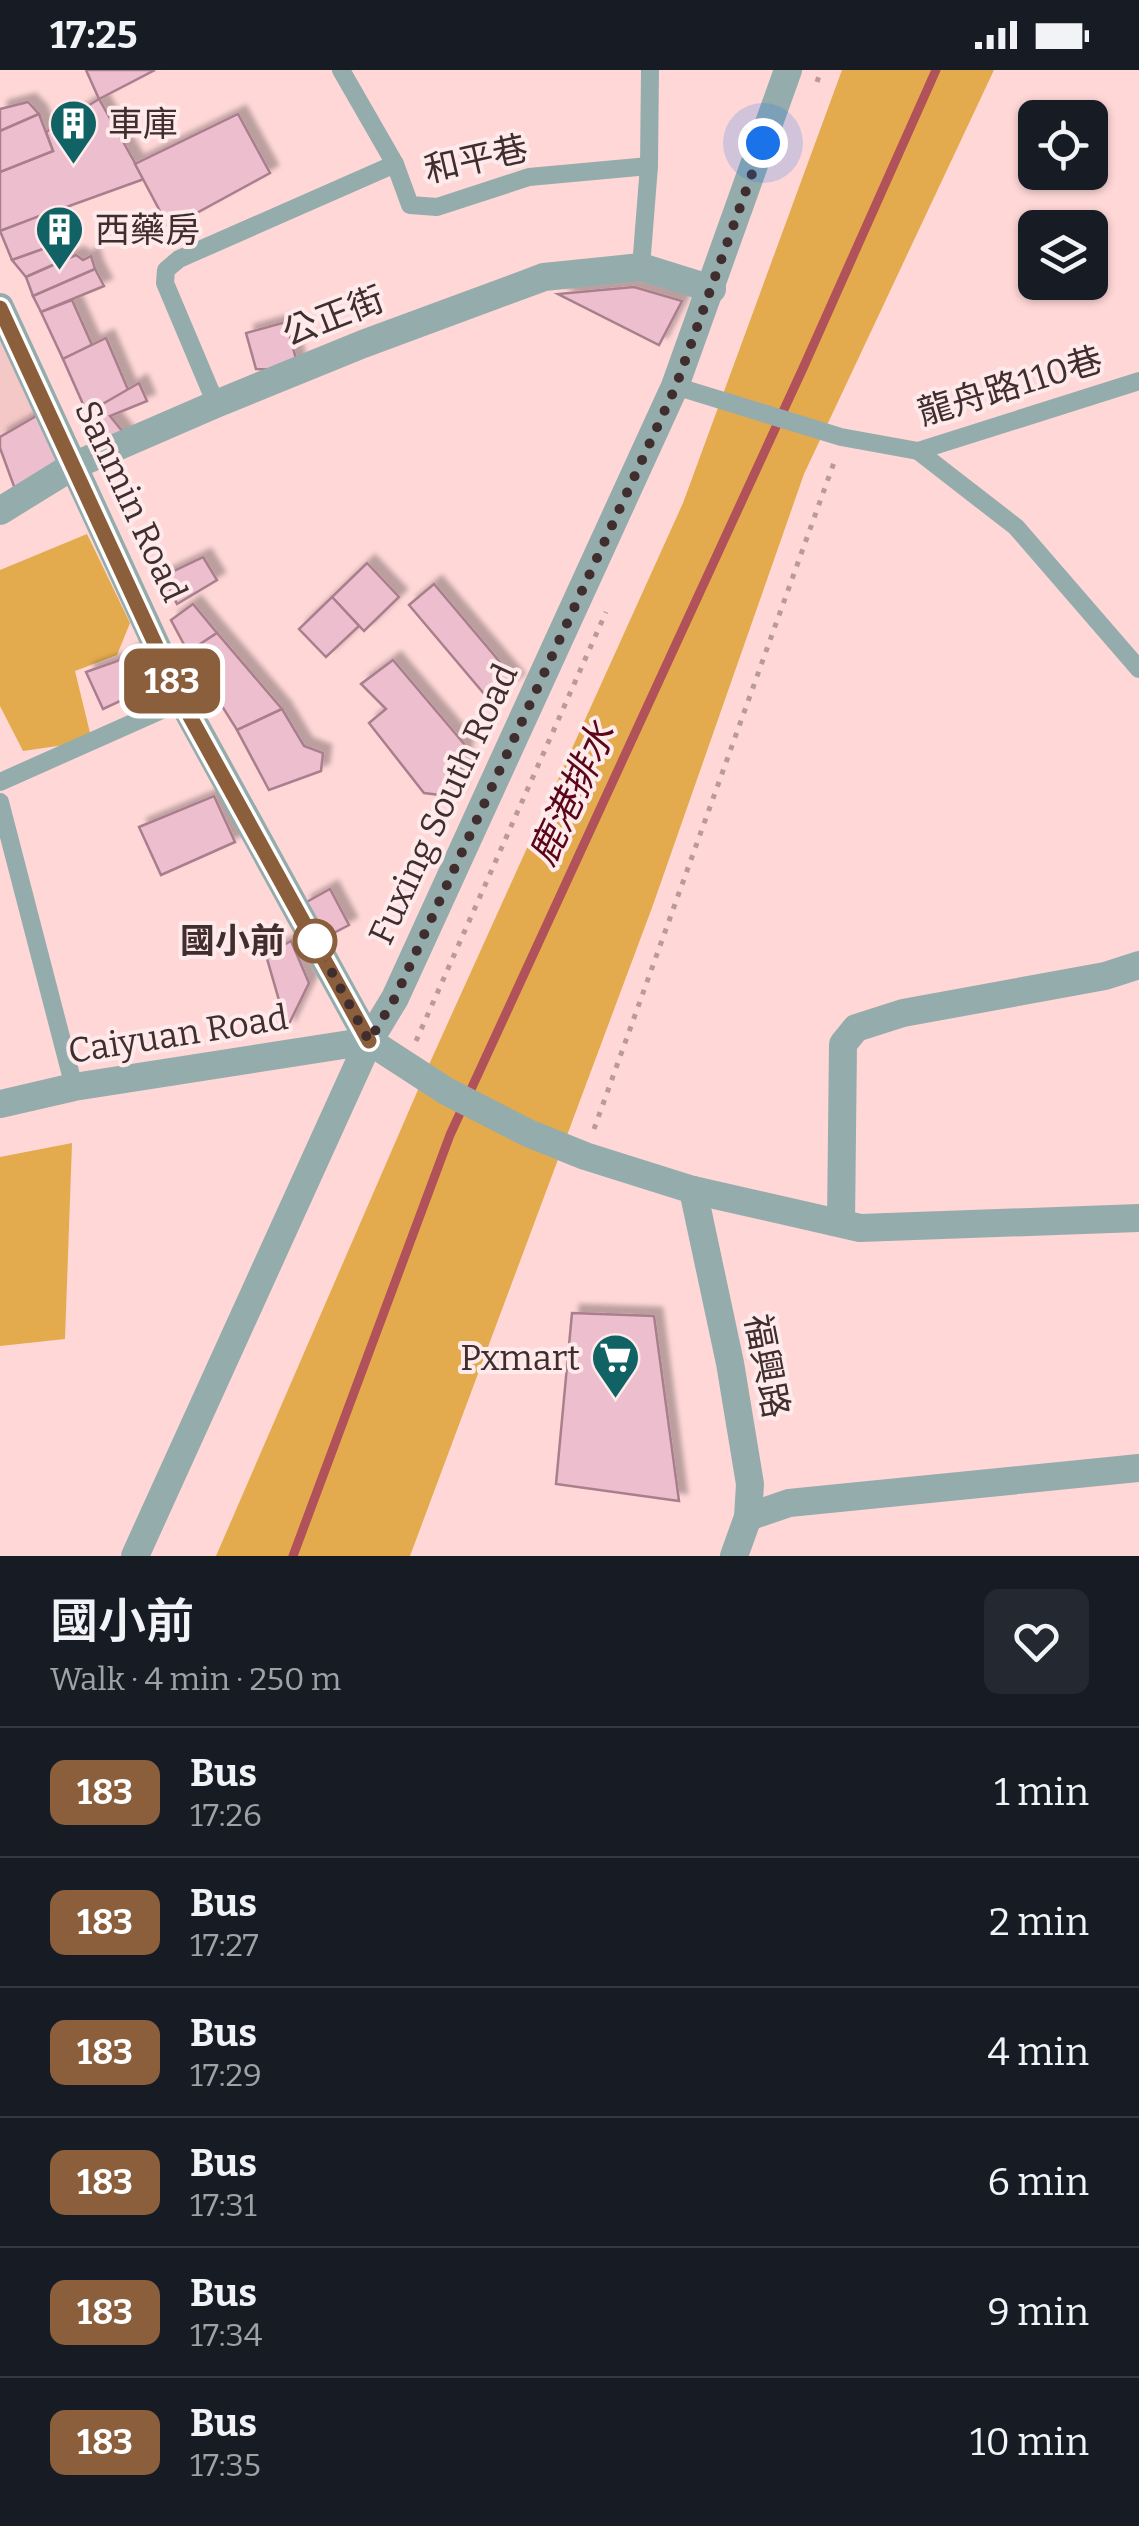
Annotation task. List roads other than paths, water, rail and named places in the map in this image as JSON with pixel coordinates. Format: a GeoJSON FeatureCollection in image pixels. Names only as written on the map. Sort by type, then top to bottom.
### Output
{"type":"FeatureCollection","features":[{"type":"Feature","properties":{"kind":"street","name":"Fuxing South Road"},"geometry":{"type":"LineString","coordinates":[[135,1556],[369,1041],[395,998],[676,386],[788,70]]}},
{"type":"Feature","properties":{"kind":"street","name":"公正街"},"geometry":{"type":"LineString","coordinates":[[0,511],[73,466],[216,404],[363,344],[544,278],[640,267],[712,289]]}},
{"type":"Feature","properties":{"kind":"street","name":"Sanmin Road"},"geometry":{"type":"LineString","coordinates":[[0,308],[182,702],[369,1041]]}},
{"type":"Feature","properties":{"kind":"street"},"geometry":{"type":"LineString","coordinates":[[840,1224],[843,1044],[856,1028],[902,1013],[1105,976],[1139,965]]}},
{"type":"Feature","properties":{"kind":"street","name":"Caiyuan Road"},"geometry":{"type":"LineString","coordinates":[[0,1104],[74,1087],[369,1041]]}},
{"type":"Feature","properties":{"kind":"street"},"geometry":{"type":"LineString","coordinates":[[369,1041],[446,1091],[585,1156],[693,1190],[840,1224],[860,1228],[1139,1218]]}},
{"type":"Feature","properties":{"kind":"street","name":"福興路"},"geometry":{"type":"LineString","coordinates":[[693,1190],[730,1363],[750,1484],[748,1517],[734,1556]]}},
{"type":"Feature","properties":{"kind":"street"},"geometry":{"type":"LineString","coordinates":[[748,1517],[789,1503],[1139,1468]]}},
{"type":"Feature","properties":{"kind":"lane","name":"和平巷"},"geometry":{"type":"LineString","coordinates":[[341,70],[395,164],[410,205],[438,207],[529,177],[648,166]]}},
{"type":"Feature","properties":{"kind":"lane"},"geometry":{"type":"LineString","coordinates":[[640,267],[650,70]]}},
{"type":"Feature","properties":{"kind":"lane"},"geometry":{"type":"LineString","coordinates":[[216,404],[165,283],[166,270],[178,258],[395,164]]}},
{"type":"Feature","properties":{"kind":"lane","name":"龍舟路110巷"},"geometry":{"type":"LineString","coordinates":[[676,386],[757,409],[839,446],[918,452],[1139,381]]}},
{"type":"Feature","properties":{"kind":"lane"},"geometry":{"type":"LineString","coordinates":[[918,452],[1016,527],[1139,669]]}},
{"type":"Feature","properties":{"kind":"lane"},"geometry":{"type":"LineString","coordinates":[[0,782],[182,702]]}},
{"type":"Feature","properties":{"kind":"lane"},"geometry":{"type":"LineString","coordinates":[[0,802],[74,1087]]}},
{"type":"Feature","properties":{"kind":"waterway","name":"鹿港排水"},"geometry":{"type":"LineString","coordinates":[[293,1556],[450,1135],[936,70]]}},
{"type":"Feature","properties":{"kind":"place","name":"車庫"},"geometry":{"type":"Point","coordinates":[73,166]}},
{"type":"Feature","properties":{"kind":"place","name":"西藥房"},"geometry":{"type":"Point","coordinates":[60,272]}},
{"type":"Feature","properties":{"kind":"place","name":"國小前"},"geometry":{"type":"Point","coordinates":[315,941]}},
{"type":"Feature","properties":{"kind":"place","name":"Pxmart"},"geometry":{"type":"Point","coordinates":[615,1400]}}]}
